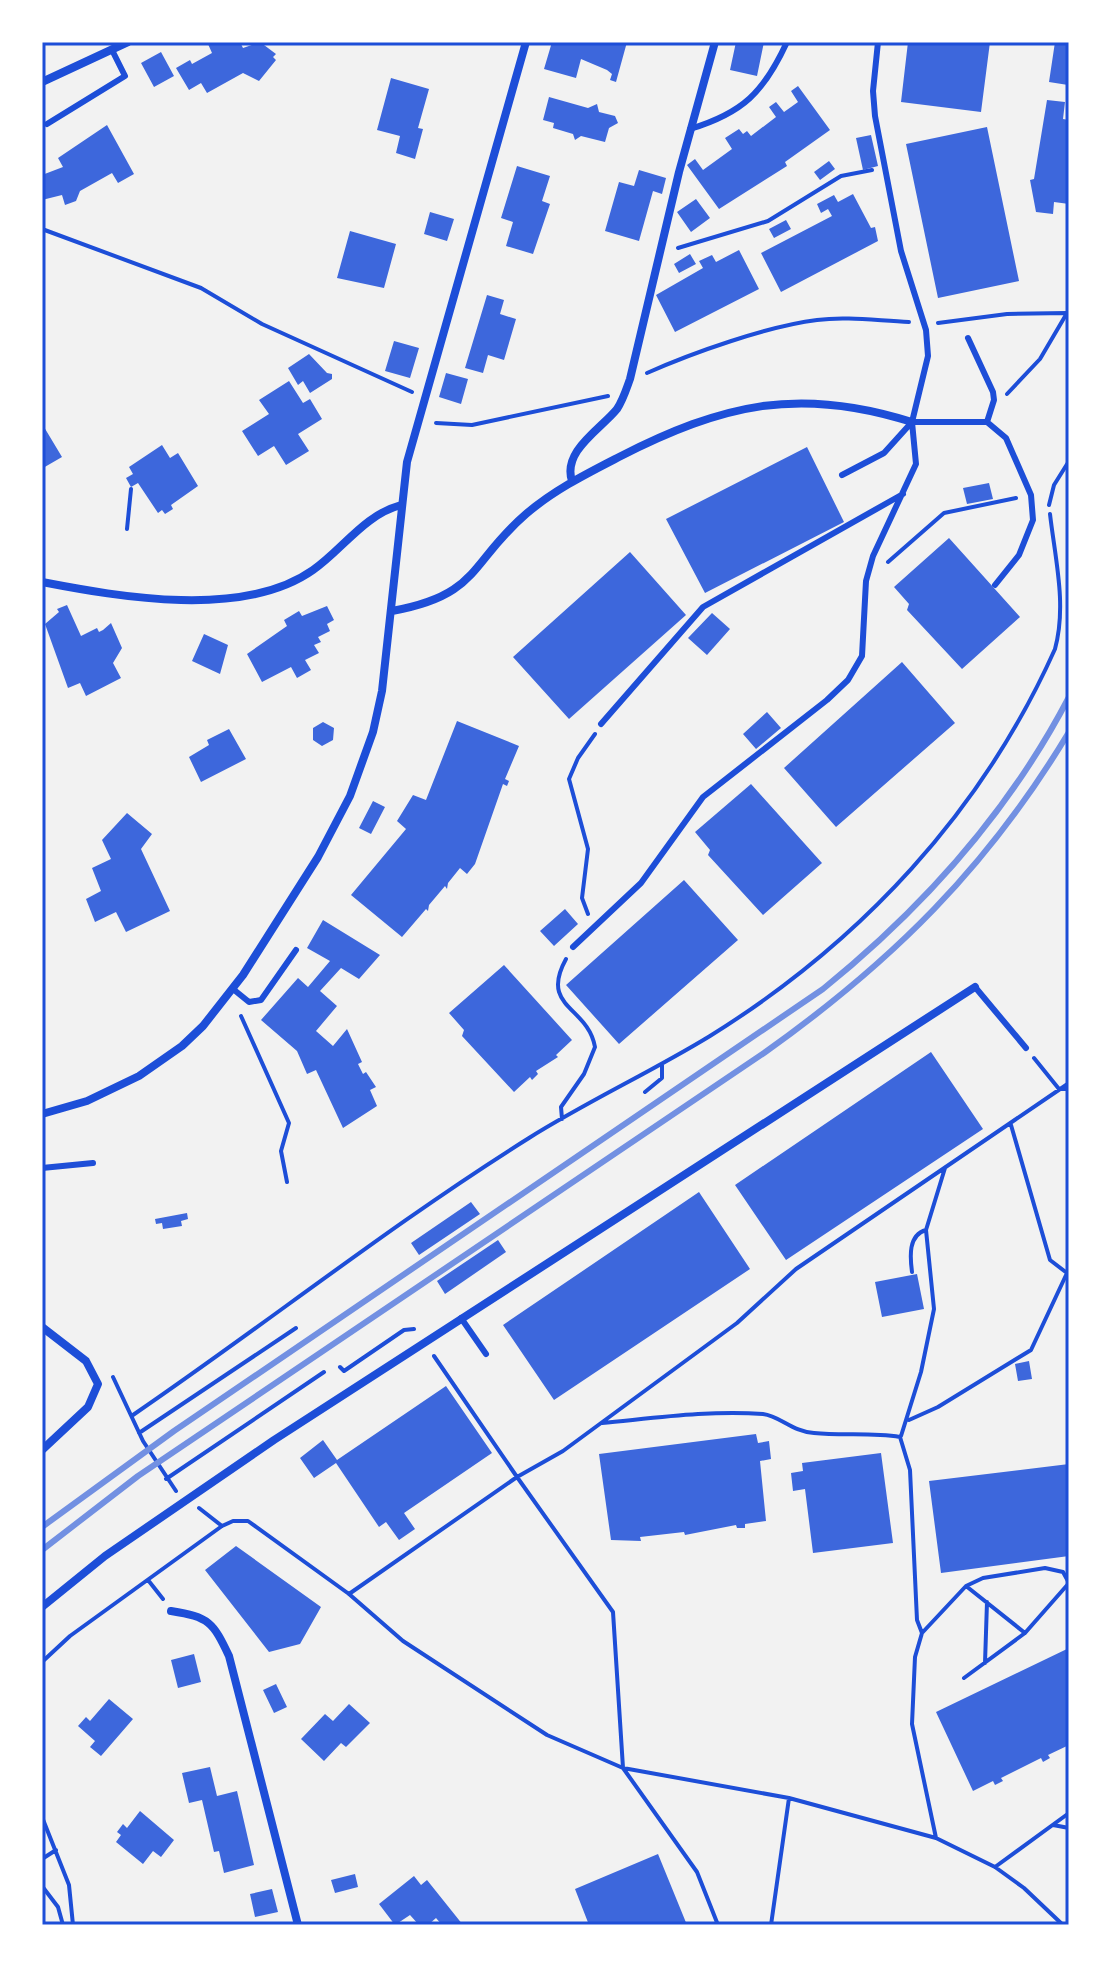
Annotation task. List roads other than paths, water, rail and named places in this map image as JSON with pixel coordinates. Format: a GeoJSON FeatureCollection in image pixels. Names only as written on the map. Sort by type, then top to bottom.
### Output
{"type":"FeatureCollection","features":[{"type":"Feature","properties":{"kind":"street"},"geometry":{"type":"LineString","coordinates":[[42,82],[128,42]]}},
{"type":"Feature","properties":{"kind":"street"},"geometry":{"type":"LineString","coordinates":[[42,1114],[87,1101],[139,1076],[182,1046],[233,989],[318,857],[350,796],[373,732],[382,691],[401,505],[418,422],[526,42]]}},
{"type":"Feature","properties":{"kind":"street"},"geometry":{"type":"LineString","coordinates":[[572,481],[570,470],[575,454],[614,412],[626,392],[690,129],[715,42]]}},
{"type":"Feature","properties":{"kind":"street"},"geometry":{"type":"LineString","coordinates":[[392,611],[425,605],[460,587],[522,518],[572,481],[692,423],[759,406],[815,401],[848,404],[912,422]]}},
{"type":"Feature","properties":{"kind":"street"},"geometry":{"type":"LineString","coordinates":[[42,582],[159,596],[210,599],[255,595],[305,575],[372,518],[401,505]]}},
{"type":"Feature","properties":{"kind":"street"},"geometry":{"type":"LineString","coordinates":[[42,1607],[118,1547],[461,1318],[975,987]]}},
{"type":"Feature","properties":{"kind":"street"},"geometry":{"type":"LineString","coordinates":[[42,1327],[78,1354],[96,1376],[98,1391],[88,1407],[42,1450]]}},
{"type":"Feature","properties":{"kind":"street"},"geometry":{"type":"LineString","coordinates":[[171,1611],[198,1616],[214,1625],[229,1656],[298,1925]]}},
{"type":"Feature","properties":{"kind":"lane"},"geometry":{"type":"LineString","coordinates":[[690,129],[741,108],[766,80],[787,42]]}},
{"type":"Feature","properties":{"kind":"lane"},"geometry":{"type":"LineString","coordinates":[[573,947],[647,875],[703,797],[848,680],[862,656],[866,581],[873,556],[916,464],[912,422],[928,356],[923,322],[901,251],[875,116],[874,78],[878,42]]}},
{"type":"Feature","properties":{"kind":"lane"},"geometry":{"type":"LineString","coordinates":[[47,124],[125,76],[112,50]]}},
{"type":"Feature","properties":{"kind":"lane"},"geometry":{"type":"LineString","coordinates":[[968,338],[994,400],[987,422]]}},
{"type":"Feature","properties":{"kind":"lane"},"geometry":{"type":"LineString","coordinates":[[842,475],[884,453],[912,422],[987,422],[1006,438],[1031,495],[1033,520],[1028,540],[995,585]]}},
{"type":"Feature","properties":{"kind":"lane"},"geometry":{"type":"LineString","coordinates":[[601,724],[703,607],[903,494]]}},
{"type":"Feature","properties":{"kind":"lane"},"geometry":{"type":"LineString","coordinates":[[233,989],[249,1002],[261,1000],[296,950]]}},
{"type":"Feature","properties":{"kind":"lane"},"geometry":{"type":"LineString","coordinates":[[975,987],[1026,1048]]}},
{"type":"Feature","properties":{"kind":"lane"},"geometry":{"type":"LineString","coordinates":[[42,1168],[93,1163]]}},
{"type":"Feature","properties":{"kind":"lane"},"geometry":{"type":"LineString","coordinates":[[461,1318],[486,1354]]}},
{"type":"Feature","properties":{"kind":"railway"},"geometry":{"type":"LineString","coordinates":[[42,1527],[174,1431],[823,989],[895,925],[961,856],[1019,780],[1069,697]]}},
{"type":"Feature","properties":{"kind":"railway"},"geometry":{"type":"LineString","coordinates":[[42,1550],[138,1476],[811,1019],[895,947],[971,869],[1038,781],[1069,732]]}}]}
